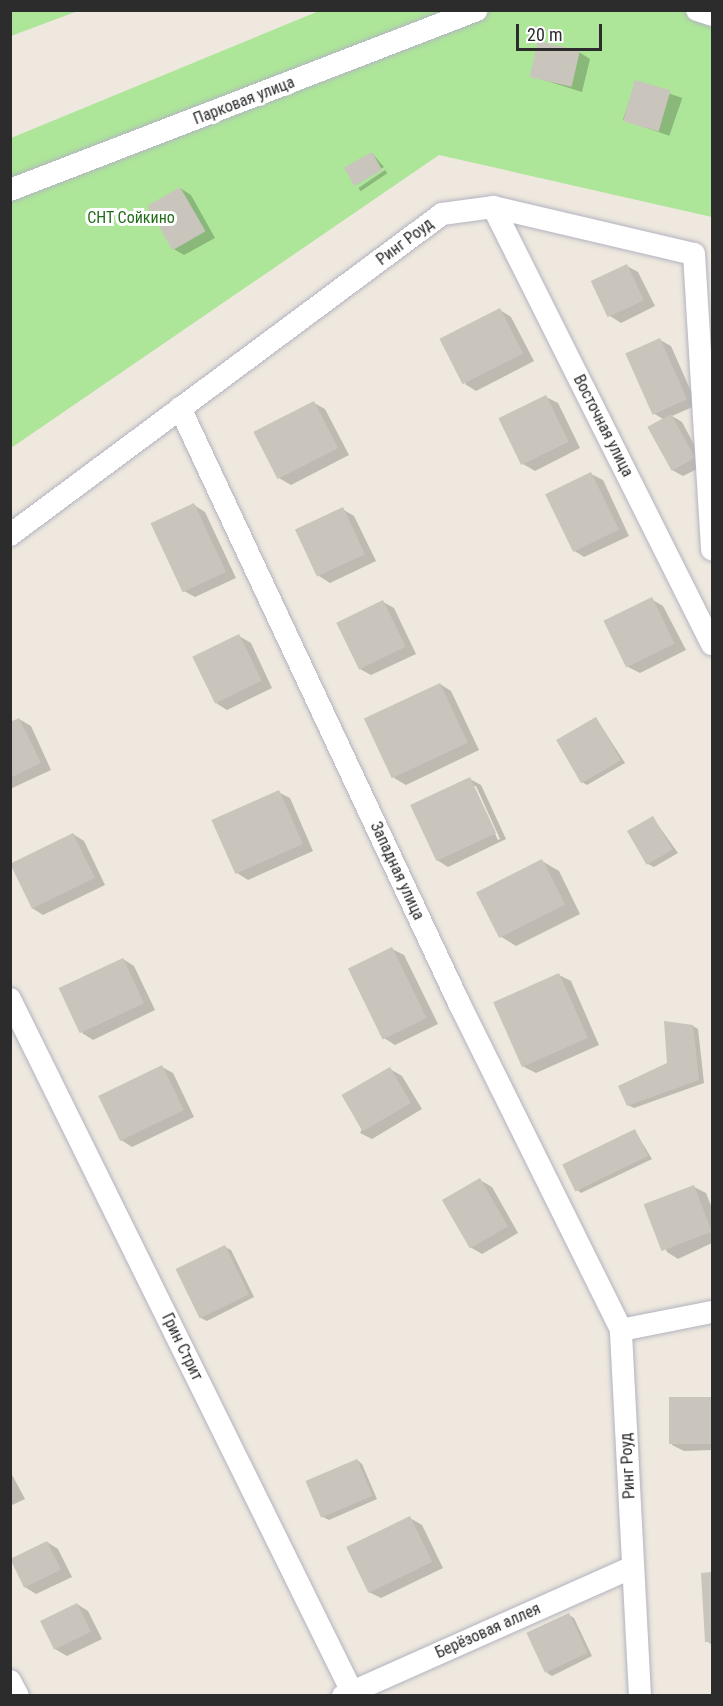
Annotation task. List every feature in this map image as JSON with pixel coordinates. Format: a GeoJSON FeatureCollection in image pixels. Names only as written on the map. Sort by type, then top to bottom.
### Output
{"type":"FeatureCollection","features":[{"type":"Feature","properties":{"kind":"street","name":"Парковая улица"},"geometry":{"type":"LineString","coordinates":[[10,190],[477,10]]}},
{"type":"Feature","properties":{"kind":"street"},"geometry":{"type":"LineString","coordinates":[[697,10],[712,15]]}},
{"type":"Feature","properties":{"kind":"street","name":"Ринг Роуд"},"geometry":{"type":"LineString","coordinates":[[10,535],[442,214],[493,207],[694,254],[712,549]]}},
{"type":"Feature","properties":{"kind":"street","name":"Восточная улица"},"geometry":{"type":"LineString","coordinates":[[493,207],[712,644]]}},
{"type":"Feature","properties":{"kind":"street","name":"Западная улица"},"geometry":{"type":"LineString","coordinates":[[180,408],[454,993],[621,1330]]}},
{"type":"Feature","properties":{"kind":"street","name":"Грин Стрит"},"geometry":{"type":"LineString","coordinates":[[10,999],[350,1694]]}},
{"type":"Feature","properties":{"kind":"street"},"geometry":{"type":"LineString","coordinates":[[621,1330],[712,1312]]}},
{"type":"Feature","properties":{"kind":"street","name":"Ринг Роуд"},"geometry":{"type":"LineString","coordinates":[[621,1330],[640,1695]]}},
{"type":"Feature","properties":{"kind":"street","name":"Берёзовая аллея"},"geometry":{"type":"LineString","coordinates":[[350,1694],[633,1567]]}},
{"type":"Feature","properties":{"kind":"street"},"geometry":{"type":"LineString","coordinates":[[10,1681],[18,1695]]}},
{"type":"Feature","properties":{"kind":"green space"},"geometry":{"type":"Polygon","coordinates":[[[11,10],[78,10],[78,11],[11,36],[11,10]]]}},
{"type":"Feature","properties":{"kind":"green space","name":"СНТ Сойкино"},"geometry":{"type":"Polygon","coordinates":[[[319,11],[712,11],[712,217],[439,155],[11,448],[11,138],[319,11]]]}},
{"type":"Feature","properties":{"kind":"building"},"geometry":{"type":"Polygon","coordinates":[[[538,41],[580,51],[572,87],[530,77],[538,41]]]}},
{"type":"Feature","properties":{"kind":"building"},"geometry":{"type":"Polygon","coordinates":[[[635,80],[671,90],[659,132],[623,121],[635,80]]]}},
{"type":"Feature","properties":{"kind":"building"},"geometry":{"type":"Polygon","coordinates":[[[372,152],[382,170],[354,186],[344,168],[372,152]]]}},
{"type":"Feature","properties":{"kind":"building"},"geometry":{"type":"Polygon","coordinates":[[[180,187],[206,231],[173,250],[147,206],[180,187]]]}},
{"type":"Feature","properties":{"kind":"building"},"geometry":{"type":"Polygon","coordinates":[[[627,264],[644,300],[608,317],[591,281],[627,264]]]}},
{"type":"Feature","properties":{"kind":"building"},"geometry":{"type":"Polygon","coordinates":[[[500,308],[523,353],[463,384],[439,339],[500,308]]]}},
{"type":"Feature","properties":{"kind":"building"},"geometry":{"type":"Polygon","coordinates":[[[660,338],[687,399],[653,415],[625,353],[660,338]]]}},
{"type":"Feature","properties":{"kind":"building"},"geometry":{"type":"Polygon","coordinates":[[[546,395],[569,442],[521,465],[498,418],[546,395]]]}},
{"type":"Feature","properties":{"kind":"building"},"geometry":{"type":"Polygon","coordinates":[[[314,401],[338,448],[277,479],[253,432],[314,401]]]}},
{"type":"Feature","properties":{"kind":"building"},"geometry":{"type":"Polygon","coordinates":[[[671,414],[695,458],[672,471],[647,427],[671,414]]]}},
{"type":"Feature","properties":{"kind":"building"},"geometry":{"type":"Polygon","coordinates":[[[591,472],[619,530],[573,552],[545,494],[591,472]]]}},
{"type":"Feature","properties":{"kind":"building"},"geometry":{"type":"Polygon","coordinates":[[[194,503],[226,572],[183,592],[150,523],[194,503]]]}},
{"type":"Feature","properties":{"kind":"building"},"geometry":{"type":"Polygon","coordinates":[[[343,507],[365,554],[317,577],[295,529],[343,507]]]}},
{"type":"Feature","properties":{"kind":"building"},"geometry":{"type":"Polygon","coordinates":[[[652,597],[675,644],[626,667],[603,621],[652,597]]]}},
{"type":"Feature","properties":{"kind":"building"},"geometry":{"type":"Polygon","coordinates":[[[383,600],[406,647],[359,670],[336,623],[383,600]]]}},
{"type":"Feature","properties":{"kind":"building"},"geometry":{"type":"Polygon","coordinates":[[[239,634],[262,681],[215,704],[192,657],[239,634]]]}},
{"type":"Feature","properties":{"kind":"building"},"geometry":{"type":"Polygon","coordinates":[[[440,683],[468,743],[392,778],[364,718],[440,683]]]}},
{"type":"Feature","properties":{"kind":"building"},"geometry":{"type":"Polygon","coordinates":[[[596,717],[621,760],[581,783],[556,740],[596,717]]]}},
{"type":"Feature","properties":{"kind":"building"},"geometry":{"type":"Polygon","coordinates":[[[19,718],[41,763],[10,778],[10,722],[19,718]]]}},
{"type":"Feature","properties":{"kind":"building"},"geometry":{"type":"Polygon","coordinates":[[[470,777],[496,833],[436,861],[410,805],[470,777]]]}},
{"type":"Feature","properties":{"kind":"building"},"geometry":{"type":"Polygon","coordinates":[[[279,790],[303,844],[235,874],[211,820],[279,790]]]}},
{"type":"Feature","properties":{"kind":"building"},"geometry":{"type":"Polygon","coordinates":[[[653,816],[672,850],[647,865],[627,831],[653,816]]]}},
{"type":"Feature","properties":{"kind":"building"},"geometry":{"type":"Polygon","coordinates":[[[73,833],[95,878],[32,909],[10,864],[73,833]]]}},
{"type":"Feature","properties":{"kind":"building"},"geometry":{"type":"Polygon","coordinates":[[[542,859],[565,904],[499,938],[476,893],[542,859]]]}},
{"type":"Feature","properties":{"kind":"building"},"geometry":{"type":"Polygon","coordinates":[[[392,947],[427,1018],[383,1039],[348,968],[392,947]]]}},
{"type":"Feature","properties":{"kind":"building"},"geometry":{"type":"Polygon","coordinates":[[[123,958],[144,1003],[80,1033],[59,988],[123,958]]]}},
{"type":"Feature","properties":{"kind":"building"},"geometry":{"type":"Polygon","coordinates":[[[559,973],[588,1038],[522,1067],[493,1002],[559,973]]]}},
{"type":"Feature","properties":{"kind":"building"},"geometry":{"type":"Polygon","coordinates":[[[664,1021],[693,1025],[699,1080],[627,1106],[618,1086],[667,1063],[664,1021]]]}},
{"type":"Feature","properties":{"kind":"building"},"geometry":{"type":"Polygon","coordinates":[[[162,1065],[184,1110],[120,1141],[98,1096],[162,1065]]]}},
{"type":"Feature","properties":{"kind":"building"},"geometry":{"type":"Polygon","coordinates":[[[390,1067],[411,1103],[363,1131],[342,1095],[390,1067]]]}},
{"type":"Feature","properties":{"kind":"building"},"geometry":{"type":"Polygon","coordinates":[[[635,1129],[648,1156],[575,1191],[562,1165],[635,1129]]]}},
{"type":"Feature","properties":{"kind":"building"},"geometry":{"type":"Polygon","coordinates":[[[480,1178],[508,1226],[470,1248],[442,1200],[480,1178]]]}},
{"type":"Feature","properties":{"kind":"building"},"geometry":{"type":"Polygon","coordinates":[[[694,1185],[712,1232],[662,1251],[644,1204],[694,1185]]]}},
{"type":"Feature","properties":{"kind":"building"},"geometry":{"type":"Polygon","coordinates":[[[225,1245],[249,1294],[200,1319],[176,1269],[225,1245]]]}},
{"type":"Feature","properties":{"kind":"building"},"geometry":{"type":"Polygon","coordinates":[[[669,1397],[712,1397],[712,1444],[669,1444],[669,1397]]]}},
{"type":"Feature","properties":{"kind":"building"},"geometry":{"type":"Polygon","coordinates":[[[357,1459],[373,1496],[321,1518],[305,1481],[357,1459]]]}},
{"type":"Feature","properties":{"kind":"building"},"geometry":{"type":"Polygon","coordinates":[[[410,1516],[432,1562],[369,1593],[346,1547],[410,1516]]]}},
{"type":"Feature","properties":{"kind":"building"},"geometry":{"type":"Polygon","coordinates":[[[47,1541],[61,1570],[24,1588],[10,1559],[47,1541]]]}},
{"type":"Feature","properties":{"kind":"building"},"geometry":{"type":"Polygon","coordinates":[[[712,1572],[712,1642],[705,1642],[701,1573],[712,1572]]]}},
{"type":"Feature","properties":{"kind":"building"},"geometry":{"type":"Polygon","coordinates":[[[77,1603],[91,1632],[54,1650],[40,1621],[77,1603]]]}},
{"type":"Feature","properties":{"kind":"building"},"geometry":{"type":"Polygon","coordinates":[[[569,1613],[588,1653],[545,1673],[526,1633],[569,1613]]]}}]}
